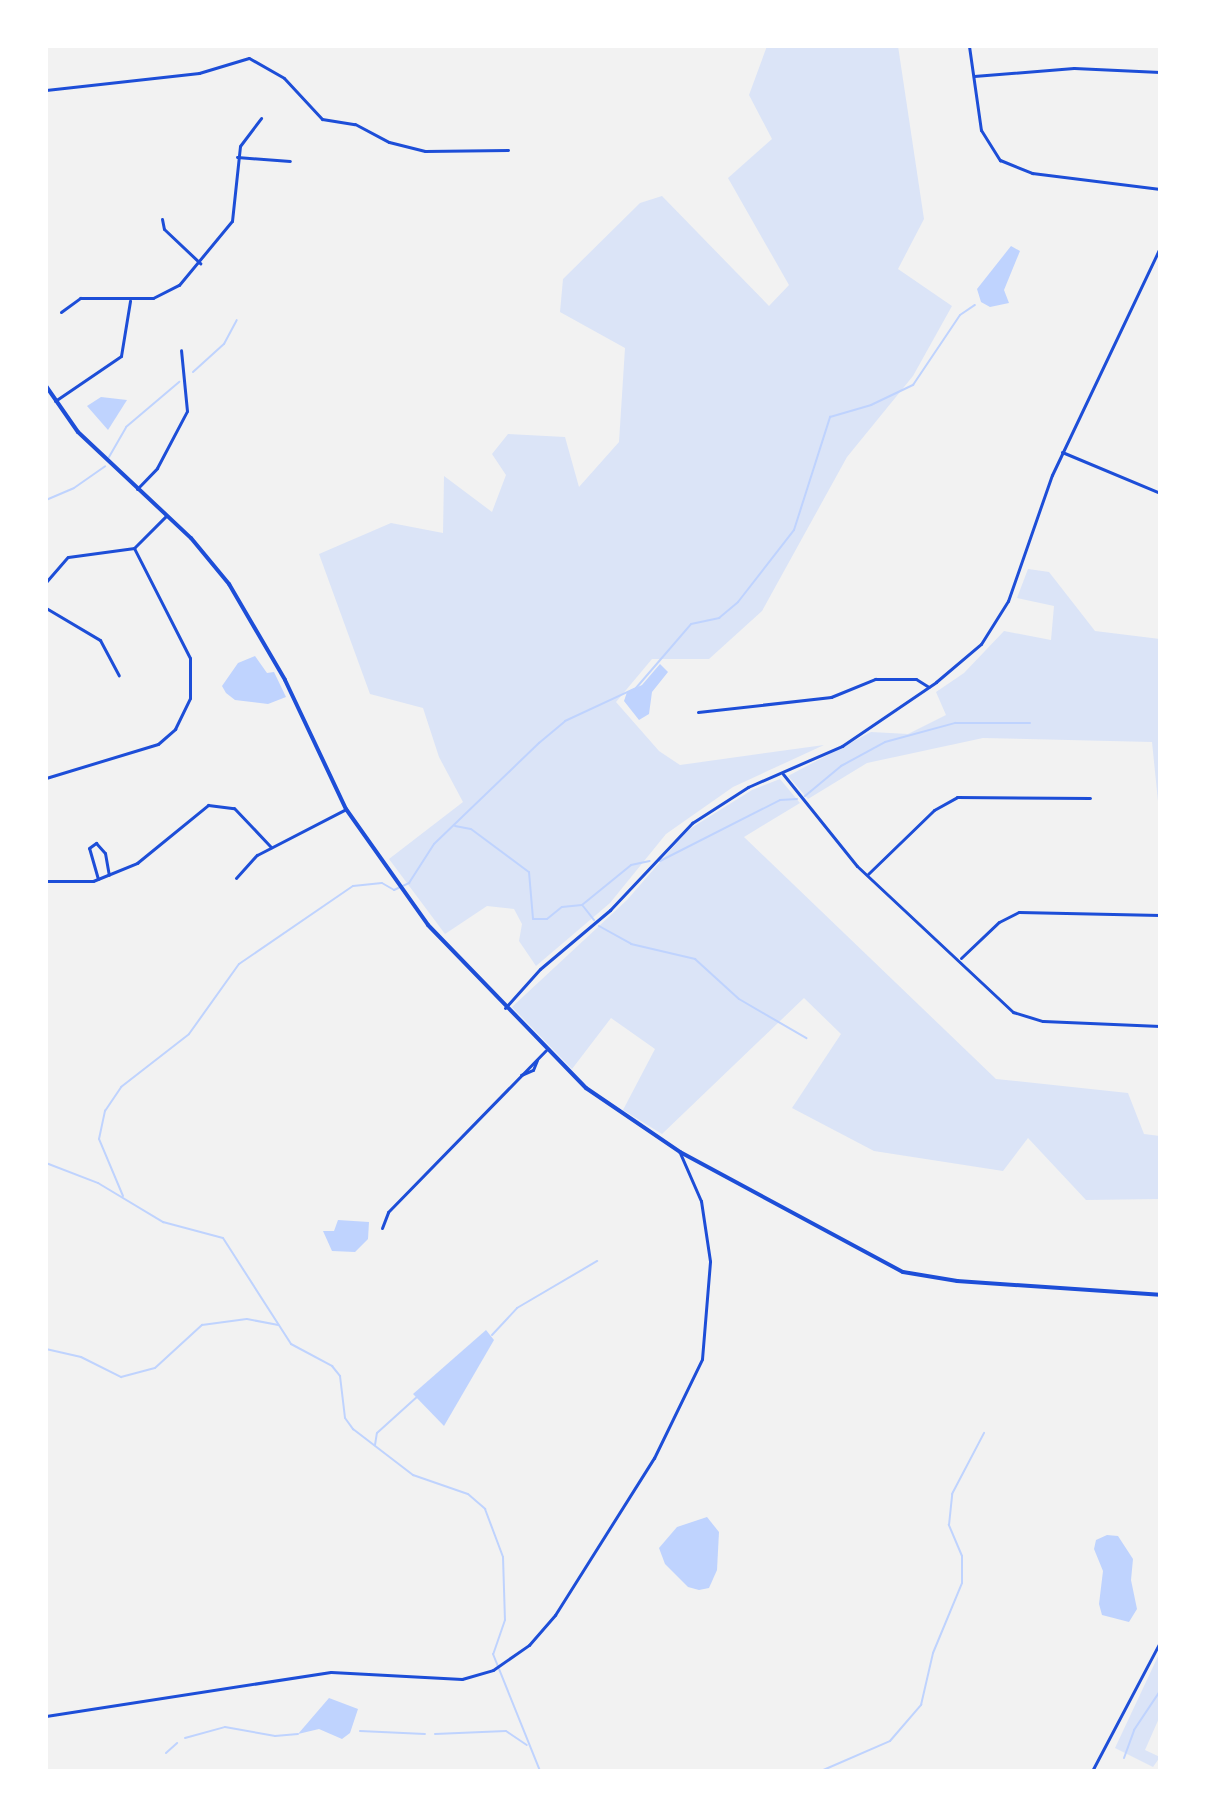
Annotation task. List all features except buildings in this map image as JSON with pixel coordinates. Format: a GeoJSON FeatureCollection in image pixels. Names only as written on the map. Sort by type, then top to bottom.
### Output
{"type":"FeatureCollection","features":[{"type":"Feature","properties":{"kind":"street"},"geometry":{"type":"LineString","coordinates":[[969,46],[983,136],[1009,166],[1160,189]]}},
{"type":"Feature","properties":{"kind":"street"},"geometry":{"type":"LineString","coordinates":[[46,90],[199,73],[249,58],[284,78],[322,119],[355,124],[389,142],[425,151],[508,150]]}},
{"type":"Feature","properties":{"kind":"street"},"geometry":{"type":"LineString","coordinates":[[974,76],[1074,68],[1160,72]]}},
{"type":"Feature","properties":{"kind":"street"},"geometry":{"type":"LineString","coordinates":[[61,312],[80,298],[130,300],[162,295],[200,263],[232,221],[237,157],[246,132],[261,118]]}},
{"type":"Feature","properties":{"kind":"street"},"geometry":{"type":"LineString","coordinates":[[237,157],[290,161]]}},
{"type":"Feature","properties":{"kind":"street"},"geometry":{"type":"LineString","coordinates":[[162,219],[164,229],[200,263]]}},
{"type":"Feature","properties":{"kind":"street"},"geometry":{"type":"LineString","coordinates":[[505,1008],[540,969],[637,883],[681,832],[735,794],[842,746],[929,687],[973,652],[1001,614],[1062,452],[1160,250]]}},
{"type":"Feature","properties":{"kind":"street"},"geometry":{"type":"LineString","coordinates":[[55,401],[121,356],[130,300]]}},
{"type":"Feature","properties":{"kind":"street"},"geometry":{"type":"LineString","coordinates":[[137,489],[157,468],[187,411],[181,350]]}},
{"type":"Feature","properties":{"kind":"street"},"geometry":{"type":"LineString","coordinates":[[46,386],[83,438],[207,555],[251,619],[346,809],[450,952],[601,1101],[680,1152],[909,1274],[1160,1295]]}},
{"type":"Feature","properties":{"kind":"street"},"geometry":{"type":"LineString","coordinates":[[1062,452],[1160,493]]}},
{"type":"Feature","properties":{"kind":"street"},"geometry":{"type":"LineString","coordinates":[[46,582],[68,557],[134,548],[166,516]]}},
{"type":"Feature","properties":{"kind":"street"},"geometry":{"type":"LineString","coordinates":[[46,778],[158,744],[175,729],[190,698],[190,658],[134,548]]}},
{"type":"Feature","properties":{"kind":"street"},"geometry":{"type":"LineString","coordinates":[[46,608],[100,640],[119,675]]}},
{"type":"Feature","properties":{"kind":"street"},"geometry":{"type":"LineString","coordinates":[[698,712],[831,697],[875,679],[916,679],[929,687]]}},
{"type":"Feature","properties":{"kind":"street"},"geometry":{"type":"LineString","coordinates":[[783,774],[867,875],[1024,1017],[1160,1026]]}},
{"type":"Feature","properties":{"kind":"street"},"geometry":{"type":"LineString","coordinates":[[867,875],[934,810],[957,797],[1090,798]]}},
{"type":"Feature","properties":{"kind":"street"},"geometry":{"type":"LineString","coordinates":[[46,881],[98,879],[137,863],[208,805],[234,808],[271,847]]}},
{"type":"Feature","properties":{"kind":"street"},"geometry":{"type":"LineString","coordinates":[[236,878],[271,847],[346,809]]}},
{"type":"Feature","properties":{"kind":"street"},"geometry":{"type":"LineString","coordinates":[[98,879],[89,848],[96,843],[105,853],[109,875]]}},
{"type":"Feature","properties":{"kind":"street"},"geometry":{"type":"LineString","coordinates":[[959,959],[990,928],[1019,912],[1160,915]]}},
{"type":"Feature","properties":{"kind":"street"},"geometry":{"type":"LineString","coordinates":[[382,1228],[388,1212],[546,1050]]}},
{"type":"Feature","properties":{"kind":"street"},"geometry":{"type":"LineString","coordinates":[[521,1075],[533,1070],[537,1060]]}},
{"type":"Feature","properties":{"kind":"street"},"geometry":{"type":"LineString","coordinates":[[46,1716],[280,1677],[363,1671],[453,1680],[493,1670],[539,1635],[572,1589],[660,1448],[699,1369],[710,1315],[710,1261],[701,1201],[680,1152]]}},
{"type":"Feature","properties":{"kind":"street"},"geometry":{"type":"LineString","coordinates":[[1092,1771],[1160,1642]]}},
{"type":"Feature","properties":{"kind":"shaded area"},"geometry":{"type":"Polygon","coordinates":[[[767,46],[898,46],[924,219],[898,269],[952,306],[913,376],[847,457],[762,611],[709,659],[652,659],[616,702],[659,751],[680,765],[824,745],[733,787],[666,834],[610,903],[536,966],[519,941],[522,924],[514,909],[487,906],[445,934],[389,859],[463,802],[439,757],[423,708],[370,694],[319,554],[391,523],[443,533],[444,476],[492,512],[506,475],[492,454],[508,434],[565,437],[579,487],[619,442],[625,348],[560,312],[563,279],[640,203],[662,196],[769,306],[789,285],[728,178],[772,139],[749,95],[767,46]]]}},
{"type":"Feature","properties":{"kind":"shaded area"},"geometry":{"type":"Polygon","coordinates":[[[1028,569],[1049,572],[1095,631],[1160,639],[1160,821],[1152,742],[983,738],[867,763],[808,799],[788,776],[871,732],[908,734],[946,715],[936,692],[964,673],[1004,631],[1051,640],[1054,606],[1017,598],[1028,569]]]}},
{"type":"Feature","properties":{"kind":"shaded area"},"geometry":{"type":"Polygon","coordinates":[[[780,779],[800,803],[744,837],[996,1079],[1128,1093],[1144,1134],[1160,1136],[1160,1199],[1086,1200],[1028,1138],[1003,1171],[874,1151],[792,1108],[841,1034],[804,998],[662,1134],[623,1110],[655,1049],[611,1018],[572,1069],[512,1007],[627,900],[688,830],[752,790],[780,779]]]}},
{"type":"Feature","properties":{"kind":"shaded area"},"geometry":{"type":"Polygon","coordinates":[[[1160,1652],[1160,1716],[1145,1750],[1160,1757],[1153,1767],[1115,1748],[1160,1652]]]}},
{"type":"Feature","properties":{"kind":"water"},"geometry":{"type":"Polygon","coordinates":[[[1011,246],[1020,251],[1004,290],[1009,303],[990,307],[981,302],[977,289],[1011,246]]]}},
{"type":"Feature","properties":{"kind":"water"},"geometry":{"type":"Polygon","coordinates":[[[101,397],[127,400],[108,430],[87,406],[101,397]]]}},
{"type":"Feature","properties":{"kind":"water"},"geometry":{"type":"Polygon","coordinates":[[[255,656],[267,673],[274,672],[286,697],[268,704],[235,700],[226,693],[222,686],[238,663],[255,656]]]}},
{"type":"Feature","properties":{"kind":"water"},"geometry":{"type":"Polygon","coordinates":[[[660,664],[668,672],[652,692],[649,714],[639,720],[624,701],[627,692],[642,685],[660,664]]]}},
{"type":"Feature","properties":{"kind":"water"},"geometry":{"type":"Polygon","coordinates":[[[338,1220],[369,1222],[368,1239],[355,1252],[332,1251],[323,1231],[334,1231],[338,1220]]]}},
{"type":"Feature","properties":{"kind":"water"},"geometry":{"type":"Polygon","coordinates":[[[486,1330],[494,1340],[444,1426],[413,1394],[486,1330]]]}},
{"type":"Feature","properties":{"kind":"water"},"geometry":{"type":"Polygon","coordinates":[[[707,1517],[719,1532],[717,1570],[709,1588],[699,1590],[688,1587],[665,1564],[659,1548],[677,1527],[707,1517]]]}},
{"type":"Feature","properties":{"kind":"water"},"geometry":{"type":"Polygon","coordinates":[[[1107,1535],[1118,1536],[1133,1559],[1131,1580],[1137,1609],[1129,1622],[1102,1615],[1099,1604],[1103,1571],[1094,1549],[1096,1540],[1107,1535]]]}},
{"type":"Feature","properties":{"kind":"water"},"geometry":{"type":"Polygon","coordinates":[[[329,1698],[358,1709],[350,1733],[342,1739],[319,1729],[298,1734],[329,1698]]]}},
{"type":"Feature","properties":{"kind":"waterway"},"geometry":{"type":"LineString","coordinates":[[123,1196],[99,1139],[105,1111],[121,1087],[189,1034],[239,964],[353,886],[382,883],[394,890],[409,883],[434,844],[539,743],[565,721],[636,688],[691,624],[719,618],[738,602],[794,530],[830,417],[871,405],[913,385],[960,315],[975,305]]}},
{"type":"Feature","properties":{"kind":"waterway"},"geometry":{"type":"LineString","coordinates":[[193,372],[224,344],[237,320]]}},
{"type":"Feature","properties":{"kind":"waterway"},"geometry":{"type":"LineString","coordinates":[[109,457],[126,427],[179,382]]}},
{"type":"Feature","properties":{"kind":"waterway"},"geometry":{"type":"LineString","coordinates":[[46,500],[74,488],[105,466]]}},
{"type":"Feature","properties":{"kind":"waterway"},"geometry":{"type":"LineString","coordinates":[[805,796],[841,766],[885,742],[955,723],[1030,723]]}},
{"type":"Feature","properties":{"kind":"waterway"},"geometry":{"type":"LineString","coordinates":[[660,861],[780,800],[797,799]]}},
{"type":"Feature","properties":{"kind":"waterway"},"geometry":{"type":"LineString","coordinates":[[455,826],[471,829],[529,872],[533,919],[547,919],[562,907],[582,905],[631,865],[650,861]]}},
{"type":"Feature","properties":{"kind":"waterway"},"geometry":{"type":"LineString","coordinates":[[583,906],[594,920]]}},
{"type":"Feature","properties":{"kind":"waterway"},"geometry":{"type":"LineString","coordinates":[[599,926],[631,944],[695,959],[739,999],[806,1038]]}},
{"type":"Feature","properties":{"kind":"waterway"},"geometry":{"type":"LineString","coordinates":[[46,1163],[98,1183],[163,1222],[223,1238],[291,1344],[332,1366],[340,1376],[345,1418],[353,1429],[413,1475],[468,1494],[485,1509],[503,1557],[505,1620],[493,1654],[540,1771]]}},
{"type":"Feature","properties":{"kind":"waterway"},"geometry":{"type":"LineString","coordinates":[[492,1335],[517,1308],[597,1261]]}},
{"type":"Feature","properties":{"kind":"waterway"},"geometry":{"type":"LineString","coordinates":[[46,1349],[81,1357],[121,1377],[155,1368],[202,1325],[247,1319],[278,1325]]}},
{"type":"Feature","properties":{"kind":"waterway"},"geometry":{"type":"LineString","coordinates":[[375,1445],[377,1433],[417,1397]]}},
{"type":"Feature","properties":{"kind":"waterway"},"geometry":{"type":"LineString","coordinates":[[821,1771],[890,1741],[921,1705],[933,1653],[962,1583],[962,1556],[949,1525],[952,1494],[984,1433]]}},
{"type":"Feature","properties":{"kind":"waterway"},"geometry":{"type":"LineString","coordinates":[[1124,1758],[1134,1730],[1160,1691]]}},
{"type":"Feature","properties":{"kind":"waterway"},"geometry":{"type":"LineString","coordinates":[[185,1738],[225,1727],[275,1736],[298,1734]]}},
{"type":"Feature","properties":{"kind":"waterway"},"geometry":{"type":"LineString","coordinates":[[360,1731],[425,1734]]}},
{"type":"Feature","properties":{"kind":"waterway"},"geometry":{"type":"LineString","coordinates":[[435,1734],[506,1731],[527,1745]]}},
{"type":"Feature","properties":{"kind":"waterway"},"geometry":{"type":"LineString","coordinates":[[166,1753],[177,1743]]}}]}
